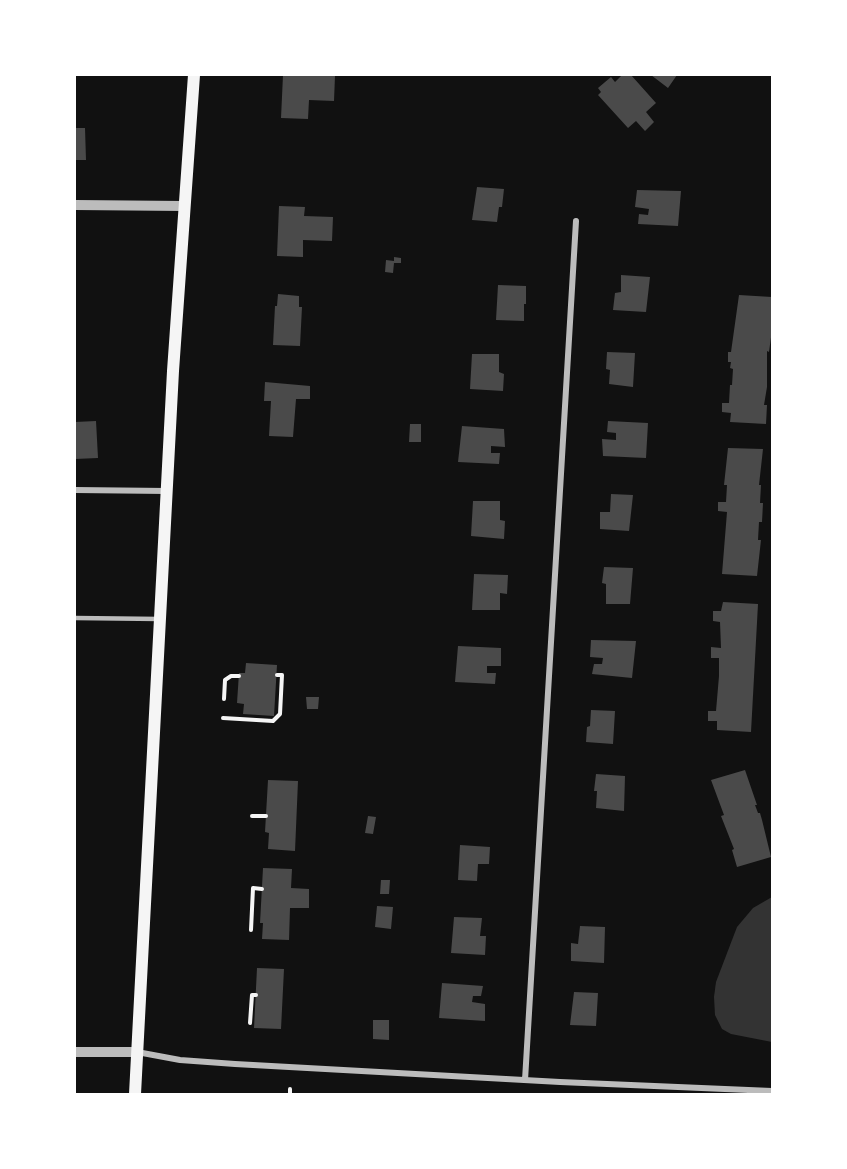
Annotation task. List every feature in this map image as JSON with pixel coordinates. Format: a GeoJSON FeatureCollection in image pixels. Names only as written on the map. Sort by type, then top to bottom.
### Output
{"type":"FeatureCollection","features":[{"type":"Feature","properties":{"kind":"main road"},"geometry":{"type":"LineString","coordinates":[[135,1094],[167,491],[194,75]]}},
{"type":"Feature","properties":{"kind":"street"},"geometry":{"type":"LineString","coordinates":[[75,205],[184,206]]}},
{"type":"Feature","properties":{"kind":"street"},"geometry":{"type":"LineString","coordinates":[[525,1080],[576,221]]}},
{"type":"Feature","properties":{"kind":"street"},"geometry":{"type":"LineString","coordinates":[[75,490],[167,491]]}},
{"type":"Feature","properties":{"kind":"street"},"geometry":{"type":"LineString","coordinates":[[75,1052],[137,1052],[180,1060],[235,1064],[772,1091]]}},
{"type":"Feature","properties":{"kind":"lane"},"geometry":{"type":"LineString","coordinates":[[75,618],[160,619]]}},
{"type":"Feature","properties":{"kind":"path"},"geometry":{"type":"LineString","coordinates":[[222,718],[273,721],[280,714],[282,675],[277,675]]}},
{"type":"Feature","properties":{"kind":"path"},"geometry":{"type":"LineString","coordinates":[[224,699],[225,680],[231,676],[239,676]]}},
{"type":"Feature","properties":{"kind":"path"},"geometry":{"type":"LineString","coordinates":[[252,816],[266,816]]}},
{"type":"Feature","properties":{"kind":"path"},"geometry":{"type":"LineString","coordinates":[[251,930],[253,888],[262,889]]}},
{"type":"Feature","properties":{"kind":"path"},"geometry":{"type":"LineString","coordinates":[[250,1023],[252,994],[256,995]]}},
{"type":"Feature","properties":{"kind":"shaded area"},"geometry":{"type":"Polygon","coordinates":[[[772,897],[772,1042],[731,1034],[722,1029],[715,1015],[714,997],[716,982],[737,927],[753,908],[772,897]]]}},
{"type":"Feature","properties":{"kind":"building"},"geometry":{"type":"Polygon","coordinates":[[[283,75],[335,76],[334,101],[309,100],[308,119],[281,118],[283,75]]]}},
{"type":"Feature","properties":{"kind":"building"},"geometry":{"type":"Polygon","coordinates":[[[622,75],[631,75],[656,103],[646,112],[654,122],[645,131],[636,121],[628,128],[598,95],[601,92],[598,88],[611,77],[615,82],[622,75]]]}},
{"type":"Feature","properties":{"kind":"building"},"geometry":{"type":"Polygon","coordinates":[[[651,75],[677,75],[668,88],[651,75]]]}},
{"type":"Feature","properties":{"kind":"building"},"geometry":{"type":"Polygon","coordinates":[[[75,128],[85,128],[86,160],[75,160],[75,128]]]}},
{"type":"Feature","properties":{"kind":"building"},"geometry":{"type":"Polygon","coordinates":[[[477,187],[504,189],[497,222],[472,220],[477,187]]]}},
{"type":"Feature","properties":{"kind":"building"},"geometry":{"type":"Polygon","coordinates":[[[637,190],[681,191],[678,226],[638,224],[639,214],[648,215],[649,209],[635,207],[637,190]]]}},
{"type":"Feature","properties":{"kind":"building"},"geometry":{"type":"Polygon","coordinates":[[[279,206],[305,207],[304,216],[333,217],[332,241],[303,240],[303,257],[277,256],[279,206]]]}},
{"type":"Feature","properties":{"kind":"building"},"geometry":{"type":"Polygon","coordinates":[[[394,257],[401,258],[401,263],[394,263],[393,273],[385,272],[386,260],[394,261],[394,257]]]}},
{"type":"Feature","properties":{"kind":"building"},"geometry":{"type":"Polygon","coordinates":[[[621,275],[650,277],[646,312],[613,310],[615,293],[621,292],[621,275]]]}},
{"type":"Feature","properties":{"kind":"building"},"geometry":{"type":"Polygon","coordinates":[[[498,285],[526,286],[524,321],[496,320],[498,285]]]}},
{"type":"Feature","properties":{"kind":"building"},"geometry":{"type":"Polygon","coordinates":[[[278,294],[299,296],[299,307],[302,307],[300,346],[273,345],[275,306],[277,306],[278,294]]]}},
{"type":"Feature","properties":{"kind":"building"},"geometry":{"type":"Polygon","coordinates":[[[739,295],[772,297],[772,330],[769,352],[767,351],[767,387],[764,405],[767,405],[766,424],[730,422],[731,413],[722,412],[722,403],[729,403],[730,385],[732,385],[733,369],[730,368],[731,362],[728,362],[728,352],[731,352],[739,295]]]}},
{"type":"Feature","properties":{"kind":"building"},"geometry":{"type":"Polygon","coordinates":[[[607,352],[635,353],[633,387],[609,384],[610,370],[606,369],[607,352]]]}},
{"type":"Feature","properties":{"kind":"building"},"geometry":{"type":"Polygon","coordinates":[[[472,354],[499,354],[499,372],[504,374],[503,391],[470,389],[472,354]]]}},
{"type":"Feature","properties":{"kind":"building"},"geometry":{"type":"Polygon","coordinates":[[[265,382],[310,386],[310,399],[296,399],[293,437],[269,436],[271,401],[264,401],[265,382]]]}},
{"type":"Feature","properties":{"kind":"building"},"geometry":{"type":"Polygon","coordinates":[[[96,421],[98,458],[75,459],[75,422],[96,421]]]}},
{"type":"Feature","properties":{"kind":"building"},"geometry":{"type":"Polygon","coordinates":[[[608,421],[648,423],[646,458],[603,456],[602,439],[616,440],[616,433],[607,432],[608,421]]]}},
{"type":"Feature","properties":{"kind":"building"},"geometry":{"type":"Polygon","coordinates":[[[410,424],[421,424],[421,442],[409,442],[410,424]]]}},
{"type":"Feature","properties":{"kind":"building"},"geometry":{"type":"Polygon","coordinates":[[[462,426],[504,429],[505,447],[491,446],[491,453],[500,453],[499,464],[458,462],[462,426]]]}},
{"type":"Feature","properties":{"kind":"building"},"geometry":{"type":"Polygon","coordinates":[[[728,448],[763,449],[759,485],[761,485],[760,503],[763,503],[762,522],[759,522],[758,540],[761,540],[757,576],[722,574],[727,512],[718,511],[718,502],[726,502],[727,485],[724,485],[728,448]]]}},
{"type":"Feature","properties":{"kind":"building"},"geometry":{"type":"Polygon","coordinates":[[[611,494],[633,495],[629,531],[600,529],[600,512],[610,512],[611,494]]]}},
{"type":"Feature","properties":{"kind":"building"},"geometry":{"type":"Polygon","coordinates":[[[473,501],[500,501],[500,520],[505,521],[504,539],[471,536],[473,501]]]}},
{"type":"Feature","properties":{"kind":"building"},"geometry":{"type":"Polygon","coordinates":[[[604,567],[633,568],[630,604],[606,604],[606,584],[602,583],[604,567]]]}},
{"type":"Feature","properties":{"kind":"building"},"geometry":{"type":"Polygon","coordinates":[[[474,574],[508,575],[507,594],[500,593],[500,610],[472,610],[474,574]]]}},
{"type":"Feature","properties":{"kind":"building"},"geometry":{"type":"Polygon","coordinates":[[[723,602],[758,604],[751,732],[717,730],[717,721],[708,721],[708,711],[716,711],[719,676],[719,658],[711,658],[711,647],[721,648],[720,622],[713,621],[713,611],[721,611],[723,602]]]}},
{"type":"Feature","properties":{"kind":"building"},"geometry":{"type":"Polygon","coordinates":[[[591,640],[636,641],[632,678],[592,674],[594,664],[602,664],[603,658],[590,657],[591,640]]]}},
{"type":"Feature","properties":{"kind":"building"},"geometry":{"type":"Polygon","coordinates":[[[458,646],[501,648],[501,666],[487,666],[487,673],[496,673],[495,684],[455,682],[458,646]]]}},
{"type":"Feature","properties":{"kind":"building"},"geometry":{"type":"Polygon","coordinates":[[[246,663],[277,665],[274,716],[243,714],[244,704],[237,703],[239,673],[245,673],[246,663]]]}},
{"type":"Feature","properties":{"kind":"building"},"geometry":{"type":"Polygon","coordinates":[[[306,697],[319,697],[318,709],[307,709],[306,697]]]}},
{"type":"Feature","properties":{"kind":"building"},"geometry":{"type":"Polygon","coordinates":[[[591,710],[615,711],[613,744],[586,742],[591,710]]]}},
{"type":"Feature","properties":{"kind":"building"},"geometry":{"type":"Polygon","coordinates":[[[745,770],[757,805],[755,805],[760,813],[771,857],[737,867],[732,850],[734,849],[721,816],[724,815],[711,780],[745,770]]]}},
{"type":"Feature","properties":{"kind":"building"},"geometry":{"type":"Polygon","coordinates":[[[596,774],[625,776],[624,811],[596,808],[597,791],[594,791],[596,774]]]}},
{"type":"Feature","properties":{"kind":"building"},"geometry":{"type":"Polygon","coordinates":[[[268,780],[298,781],[295,851],[268,849],[269,833],[265,832],[268,780]]]}},
{"type":"Feature","properties":{"kind":"building"},"geometry":{"type":"Polygon","coordinates":[[[368,816],[376,817],[373,834],[365,833],[368,816]]]}},
{"type":"Feature","properties":{"kind":"building"},"geometry":{"type":"Polygon","coordinates":[[[460,845],[490,847],[489,864],[478,864],[477,881],[458,880],[460,845]]]}},
{"type":"Feature","properties":{"kind":"building"},"geometry":{"type":"Polygon","coordinates":[[[263,868],[292,869],[291,888],[309,889],[309,908],[290,908],[289,940],[262,939],[263,923],[260,923],[263,868]]]}},
{"type":"Feature","properties":{"kind":"building"},"geometry":{"type":"Polygon","coordinates":[[[381,880],[390,880],[389,894],[380,894],[381,880]]]}},
{"type":"Feature","properties":{"kind":"building"},"geometry":{"type":"Polygon","coordinates":[[[377,906],[393,907],[391,929],[375,927],[377,906]]]}},
{"type":"Feature","properties":{"kind":"building"},"geometry":{"type":"Polygon","coordinates":[[[454,917],[482,918],[480,936],[486,936],[485,955],[451,953],[454,917]]]}},
{"type":"Feature","properties":{"kind":"building"},"geometry":{"type":"Polygon","coordinates":[[[580,926],[605,927],[604,963],[571,961],[571,943],[578,944],[580,926]]]}},
{"type":"Feature","properties":{"kind":"building"},"geometry":{"type":"Polygon","coordinates":[[[257,968],[284,969],[281,1029],[254,1028],[257,968]]]}},
{"type":"Feature","properties":{"kind":"building"},"geometry":{"type":"Polygon","coordinates":[[[442,983],[483,986],[481,996],[473,996],[472,1002],[485,1004],[485,1021],[439,1018],[442,983]]]}},
{"type":"Feature","properties":{"kind":"building"},"geometry":{"type":"Polygon","coordinates":[[[574,992],[598,993],[596,1026],[570,1025],[574,992]]]}},
{"type":"Feature","properties":{"kind":"building"},"geometry":{"type":"Polygon","coordinates":[[[373,1020],[389,1020],[389,1040],[373,1039],[373,1020]]]}}]}
